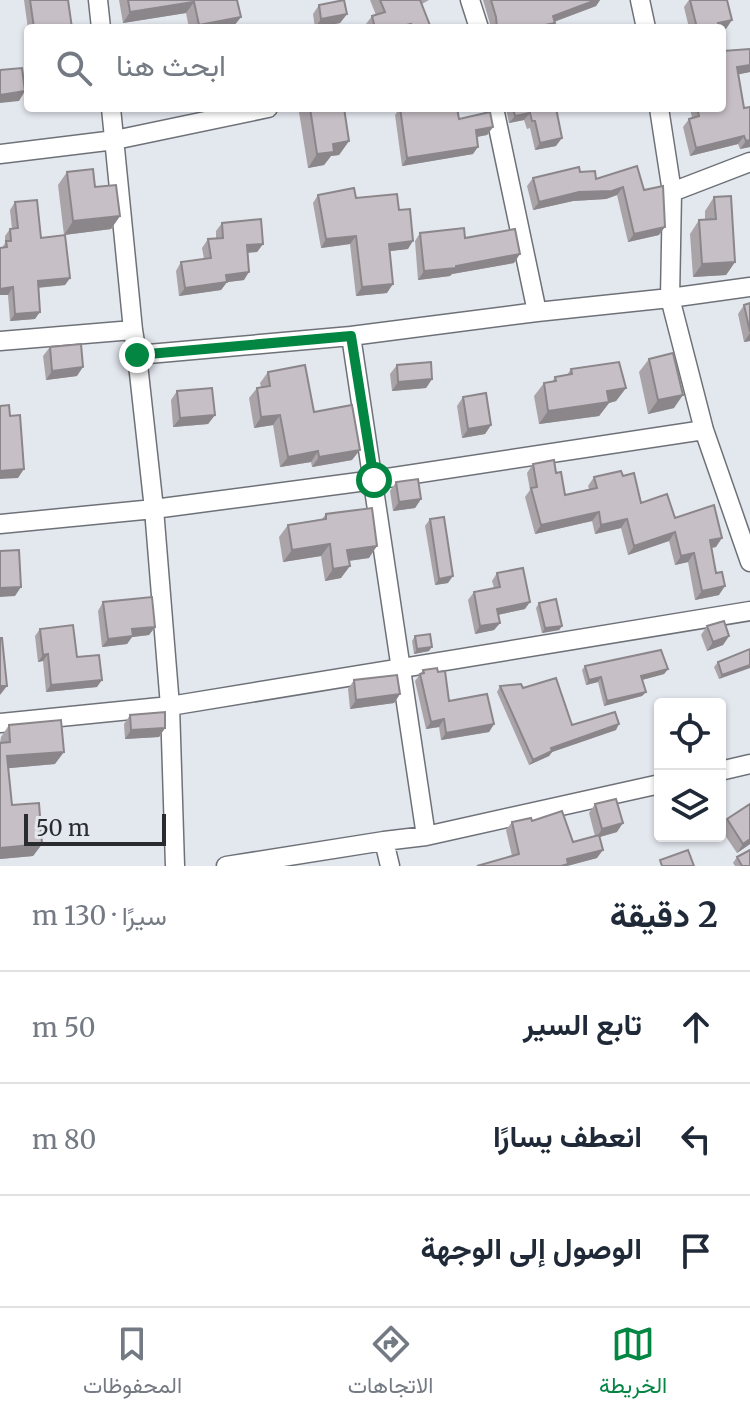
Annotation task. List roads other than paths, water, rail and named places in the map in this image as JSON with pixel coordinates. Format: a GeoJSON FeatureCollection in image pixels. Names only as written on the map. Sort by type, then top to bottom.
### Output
{"type":"FeatureCollection","features":[{"type":"Feature","properties":{"kind":"street"},"geometry":{"type":"LineString","coordinates":[[98,0],[101,24]]}},
{"type":"Feature","properties":{"kind":"street"},"geometry":{"type":"LineString","coordinates":[[470,0],[478,24]]}},
{"type":"Feature","properties":{"kind":"street"},"geometry":{"type":"LineString","coordinates":[[640,0],[645,24]]}},
{"type":"Feature","properties":{"kind":"street"},"geometry":{"type":"LineString","coordinates":[[112,112],[154,509],[170,706],[175,866]]}},
{"type":"Feature","properties":{"kind":"street"},"geometry":{"type":"LineString","coordinates":[[0,154],[115,140],[249,112]]}},
{"type":"Feature","properties":{"kind":"street"},"geometry":{"type":"LineString","coordinates":[[495,112],[537,312]]}},
{"type":"Feature","properties":{"kind":"street"},"geometry":{"type":"LineString","coordinates":[[660,112],[672,192],[670,298],[704,430],[750,562]]}},
{"type":"Feature","properties":{"kind":"street"},"geometry":{"type":"LineString","coordinates":[[672,192],[750,162]]}},
{"type":"Feature","properties":{"kind":"street"},"geometry":{"type":"LineString","coordinates":[[137,355],[351,336],[750,287]]}},
{"type":"Feature","properties":{"kind":"street"},"geometry":{"type":"LineString","coordinates":[[0,341],[133,330]]}},
{"type":"Feature","properties":{"kind":"street"},"geometry":{"type":"LineString","coordinates":[[351,336],[426,836]]}},
{"type":"Feature","properties":{"kind":"street"},"geometry":{"type":"LineString","coordinates":[[0,524],[154,509],[374,480],[704,430]]}},
{"type":"Feature","properties":{"kind":"street"},"geometry":{"type":"LineString","coordinates":[[0,723],[170,706],[750,611]]}},
{"type":"Feature","properties":{"kind":"street"},"geometry":{"type":"LineString","coordinates":[[724,770],[750,764]]}},
{"type":"Feature","properties":{"kind":"street"},"geometry":{"type":"LineString","coordinates":[[226,866],[426,836],[654,785]]}},
{"type":"Feature","properties":{"kind":"street"},"geometry":{"type":"LineString","coordinates":[[384,841],[390,866]]}}]}
